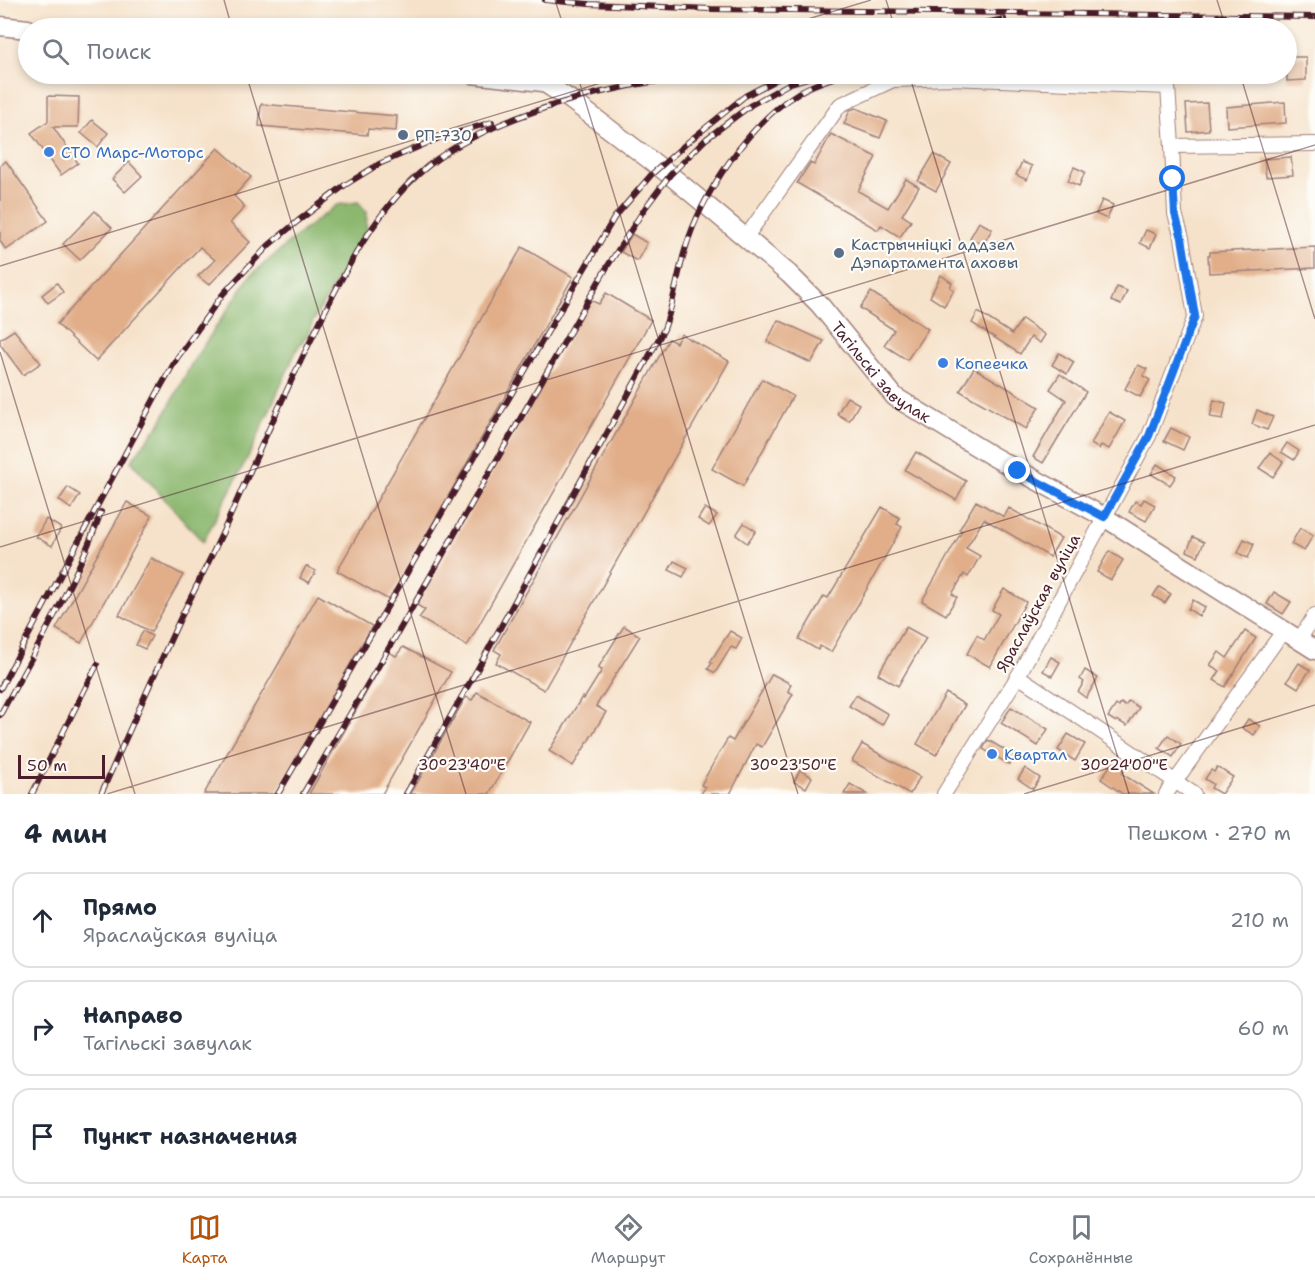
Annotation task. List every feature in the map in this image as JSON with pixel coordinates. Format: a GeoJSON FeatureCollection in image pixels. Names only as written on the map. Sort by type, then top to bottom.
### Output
{"type":"FeatureCollection","features":[{"type":"Feature","properties":{"kind":"main road"},"geometry":{"type":"LineString","coordinates":[[0,26],[18,28]]}},
{"type":"Feature","properties":{"kind":"main road","name":"Тагільскі завулак"},"geometry":{"type":"LineString","coordinates":[[546,84],[653,161],[789,274],[820,305],[895,396],[992,456],[1104,517],[1315,650]]}},
{"type":"Feature","properties":{"kind":"street","name":"Яраслаўская вуліца"},"geometry":{"type":"LineString","coordinates":[[746,237],[840,105],[885,84]]}},
{"type":"Feature","properties":{"kind":"street","name":"Яраслаўская вуліца"},"geometry":{"type":"LineString","coordinates":[[944,794],[1018,676],[1149,436],[1195,316],[1182,238],[1175,214],[1168,87],[1095,84]]}},
{"type":"Feature","properties":{"kind":"street"},"geometry":{"type":"LineString","coordinates":[[1172,146],[1315,144]]}},
{"type":"Feature","properties":{"kind":"street"},"geometry":{"type":"LineString","coordinates":[[1166,794],[1292,635],[1315,615]]}},
{"type":"Feature","properties":{"kind":"street"},"geometry":{"type":"LineString","coordinates":[[1018,676],[1194,794]]}},
{"type":"Feature","properties":{"kind":"green space"},"geometry":{"type":"Polygon","coordinates":[[[358,202],[367,212],[366,231],[313,321],[308,334],[298,347],[252,449],[203,542],[131,461],[161,422],[192,363],[250,276],[337,205],[358,202]]]}},
{"type":"Feature","properties":{"kind":"building"},"geometry":{"type":"Polygon","coordinates":[[[1297,57],[1306,57],[1306,80],[1297,80],[1297,57]]]}},
{"type":"Feature","properties":{"kind":"building"},"geometry":{"type":"Polygon","coordinates":[[[48,96],[79,97],[78,127],[53,127],[78,163],[61,175],[31,133],[48,121],[48,96]]]}},
{"type":"Feature","properties":{"kind":"building"},"geometry":{"type":"Polygon","coordinates":[[[1285,102],[1286,123],[1227,127],[1226,107],[1285,102]]]}},
{"type":"Feature","properties":{"kind":"building"},"geometry":{"type":"Polygon","coordinates":[[[1207,103],[1209,130],[1188,132],[1186,104],[1207,103]]]}},
{"type":"Feature","properties":{"kind":"building"},"geometry":{"type":"Polygon","coordinates":[[[261,104],[397,116],[396,131],[368,129],[367,135],[259,126],[261,104]]]}},
{"type":"Feature","properties":{"kind":"building"},"geometry":{"type":"Polygon","coordinates":[[[856,108],[887,121],[880,138],[844,124],[850,110],[856,108]]]}},
{"type":"Feature","properties":{"kind":"building"},"geometry":{"type":"Polygon","coordinates":[[[92,120],[108,133],[98,147],[81,133],[92,120]]]}},
{"type":"Feature","properties":{"kind":"building"},"geometry":{"type":"Polygon","coordinates":[[[831,134],[876,157],[858,191],[888,208],[906,179],[919,187],[902,215],[911,221],[900,237],[881,225],[878,230],[797,183],[810,163],[814,165],[831,134]]]}},
{"type":"Feature","properties":{"kind":"building"},"geometry":{"type":"Polygon","coordinates":[[[218,148],[251,177],[234,196],[245,207],[230,223],[250,242],[209,285],[198,276],[215,260],[200,247],[96,361],[57,324],[218,148]]]}},
{"type":"Feature","properties":{"kind":"building"},"geometry":{"type":"Polygon","coordinates":[[[934,154],[951,164],[936,191],[918,181],[934,154]]]}},
{"type":"Feature","properties":{"kind":"building"},"geometry":{"type":"Polygon","coordinates":[[[1291,157],[1293,175],[1266,177],[1264,159],[1291,157]]]}},
{"type":"Feature","properties":{"kind":"building"},"geometry":{"type":"Polygon","coordinates":[[[6,161],[48,221],[6,250],[0,241],[0,166],[6,161]]]}},
{"type":"Feature","properties":{"kind":"building"},"geometry":{"type":"Polygon","coordinates":[[[129,162],[142,176],[125,192],[112,179],[129,162]]]}},
{"type":"Feature","properties":{"kind":"building"},"geometry":{"type":"Polygon","coordinates":[[[1022,162],[1032,166],[1027,180],[1016,175],[1022,162]]]}},
{"type":"Feature","properties":{"kind":"building"},"geometry":{"type":"Polygon","coordinates":[[[1074,167],[1085,172],[1079,186],[1068,181],[1074,167]]]}},
{"type":"Feature","properties":{"kind":"building"},"geometry":{"type":"Polygon","coordinates":[[[1102,200],[1113,205],[1107,219],[1096,214],[1102,200]]]}},
{"type":"Feature","properties":{"kind":"building"},"geometry":{"type":"Polygon","coordinates":[[[95,211],[112,228],[80,260],[63,244],[95,211]]]}},
{"type":"Feature","properties":{"kind":"building"},"geometry":{"type":"Polygon","coordinates":[[[979,222],[992,229],[983,245],[970,238],[979,222]]]}},
{"type":"Feature","properties":{"kind":"building"},"geometry":{"type":"Polygon","coordinates":[[[1146,230],[1156,234],[1150,248],[1140,243],[1146,230]]]}},
{"type":"Feature","properties":{"kind":"building"},"geometry":{"type":"Polygon","coordinates":[[[632,234],[647,243],[637,261],[621,252],[632,234]]]}},
{"type":"Feature","properties":{"kind":"building"},"geometry":{"type":"Polygon","coordinates":[[[522,247],[573,277],[389,600],[337,571],[522,247]]]}},
{"type":"Feature","properties":{"kind":"building"},"geometry":{"type":"Polygon","coordinates":[[[1315,247],[1315,268],[1209,273],[1208,255],[1210,252],[1315,247]]]}},
{"type":"Feature","properties":{"kind":"building"},"geometry":{"type":"Polygon","coordinates":[[[941,275],[952,283],[950,287],[954,290],[944,306],[930,297],[941,275]]]}},
{"type":"Feature","properties":{"kind":"building"},"geometry":{"type":"Polygon","coordinates":[[[57,283],[63,292],[48,303],[42,295],[57,283]]]}},
{"type":"Feature","properties":{"kind":"building"},"geometry":{"type":"Polygon","coordinates":[[[1117,287],[1127,291],[1121,305],[1111,301],[1117,287]]]}},
{"type":"Feature","properties":{"kind":"building"},"geometry":{"type":"Polygon","coordinates":[[[871,292],[928,329],[907,360],[884,345],[894,330],[860,308],[871,292]]]}},
{"type":"Feature","properties":{"kind":"building"},"geometry":{"type":"Polygon","coordinates":[[[606,293],[651,320],[467,646],[419,618],[425,610],[417,605],[590,300],[599,304],[606,293]]]}},
{"type":"Feature","properties":{"kind":"building"},"geometry":{"type":"Polygon","coordinates":[[[978,312],[1012,334],[1022,319],[1045,335],[1040,343],[1031,337],[1020,354],[972,323],[978,312]]]}},
{"type":"Feature","properties":{"kind":"building"},"geometry":{"type":"Polygon","coordinates":[[[778,320],[824,341],[811,363],[767,342],[778,320]]]}},
{"type":"Feature","properties":{"kind":"building"},"geometry":{"type":"Polygon","coordinates":[[[14,330],[41,363],[23,375],[0,344],[0,339],[14,330]]]}},
{"type":"Feature","properties":{"kind":"building"},"geometry":{"type":"Polygon","coordinates":[[[681,334],[729,361],[544,690],[496,663],[501,654],[494,650],[669,339],[676,343],[681,334]]]}},
{"type":"Feature","properties":{"kind":"building"},"geometry":{"type":"Polygon","coordinates":[[[1059,353],[1074,362],[1067,374],[1052,365],[1059,353]]]}},
{"type":"Feature","properties":{"kind":"building"},"geometry":{"type":"Polygon","coordinates":[[[1138,365],[1147,369],[1143,376],[1150,380],[1140,397],[1125,389],[1138,365]]]}},
{"type":"Feature","properties":{"kind":"building"},"geometry":{"type":"Polygon","coordinates":[[[974,368],[1039,407],[1026,429],[960,391],[974,368]]]}},
{"type":"Feature","properties":{"kind":"building"},"geometry":{"type":"Polygon","coordinates":[[[1060,374],[1086,392],[1043,463],[1033,457],[1066,400],[1050,389],[1060,374]]]}},
{"type":"Feature","properties":{"kind":"building"},"geometry":{"type":"Polygon","coordinates":[[[762,379],[793,396],[743,486],[712,469],[762,379]]]}},
{"type":"Feature","properties":{"kind":"building"},"geometry":{"type":"Polygon","coordinates":[[[847,397],[859,404],[849,421],[837,414],[847,397]]]}},
{"type":"Feature","properties":{"kind":"building"},"geometry":{"type":"Polygon","coordinates":[[[1214,400],[1226,403],[1223,419],[1210,417],[1214,400]]]}},
{"type":"Feature","properties":{"kind":"building"},"geometry":{"type":"Polygon","coordinates":[[[1257,410],[1273,417],[1267,430],[1252,424],[1257,410]]]}},
{"type":"Feature","properties":{"kind":"building"},"geometry":{"type":"Polygon","coordinates":[[[1109,412],[1125,421],[1109,449],[1101,445],[1099,449],[1091,444],[1109,412]]]}},
{"type":"Feature","properties":{"kind":"building"},"geometry":{"type":"Polygon","coordinates":[[[1171,428],[1189,437],[1183,450],[1164,441],[1171,428]]]}},
{"type":"Feature","properties":{"kind":"building"},"geometry":{"type":"Polygon","coordinates":[[[1287,443],[1299,451],[1294,460],[1281,452],[1287,443]]]}},
{"type":"Feature","properties":{"kind":"building"},"geometry":{"type":"Polygon","coordinates":[[[916,452],[966,481],[956,500],[905,470],[916,452]]]}},
{"type":"Feature","properties":{"kind":"building"},"geometry":{"type":"Polygon","coordinates":[[[1270,453],[1283,462],[1273,477],[1259,468],[1270,453]]]}},
{"type":"Feature","properties":{"kind":"building"},"geometry":{"type":"Polygon","coordinates":[[[1157,464],[1176,476],[1170,485],[1151,474],[1157,464]]]}},
{"type":"Feature","properties":{"kind":"building"},"geometry":{"type":"Polygon","coordinates":[[[68,487],[80,495],[71,509],[59,500],[68,487]]]}},
{"type":"Feature","properties":{"kind":"building"},"geometry":{"type":"Polygon","coordinates":[[[1144,499],[1155,505],[1146,521],[1129,512],[1135,501],[1141,504],[1144,499]]]}},
{"type":"Feature","properties":{"kind":"building"},"geometry":{"type":"Polygon","coordinates":[[[976,501],[1004,517],[1009,508],[1061,538],[1050,557],[984,519],[966,548],[980,556],[968,577],[964,574],[952,594],[957,597],[946,615],[922,601],[962,531],[959,530],[976,501]]]}},
{"type":"Feature","properties":{"kind":"building"},"geometry":{"type":"Polygon","coordinates":[[[127,502],[152,516],[81,643],[56,629],[127,502]]]}},
{"type":"Feature","properties":{"kind":"building"},"geometry":{"type":"Polygon","coordinates":[[[882,507],[900,518],[897,524],[902,527],[831,652],[820,646],[818,650],[799,639],[824,596],[828,598],[882,507]]]}},
{"type":"Feature","properties":{"kind":"building"},"geometry":{"type":"Polygon","coordinates":[[[705,508],[717,515],[709,526],[698,519],[705,508]]]}},
{"type":"Feature","properties":{"kind":"building"},"geometry":{"type":"Polygon","coordinates":[[[46,519],[61,528],[52,546],[36,537],[46,519]]]}},
{"type":"Feature","properties":{"kind":"building"},"geometry":{"type":"Polygon","coordinates":[[[744,523],[756,531],[747,543],[736,535],[744,523]]]}},
{"type":"Feature","properties":{"kind":"building"},"geometry":{"type":"Polygon","coordinates":[[[1300,528],[1313,535],[1304,551],[1291,544],[1300,528]]]}},
{"type":"Feature","properties":{"kind":"building"},"geometry":{"type":"Polygon","coordinates":[[[1193,537],[1204,542],[1198,556],[1187,551],[1193,537]]]}},
{"type":"Feature","properties":{"kind":"building"},"geometry":{"type":"Polygon","coordinates":[[[1244,539],[1254,544],[1248,558],[1238,553],[1244,539]]]}},
{"type":"Feature","properties":{"kind":"building"},"geometry":{"type":"Polygon","coordinates":[[[1109,551],[1123,560],[1111,580],[1097,572],[1109,551]]]}},
{"type":"Feature","properties":{"kind":"building"},"geometry":{"type":"Polygon","coordinates":[[[151,558],[183,575],[151,632],[119,615],[151,558]]]}},
{"type":"Feature","properties":{"kind":"building"},"geometry":{"type":"Polygon","coordinates":[[[674,561],[688,568],[683,577],[669,570],[674,561]]]}},
{"type":"Feature","properties":{"kind":"building"},"geometry":{"type":"Polygon","coordinates":[[[306,566],[316,571],[309,583],[300,578],[306,566]]]}},
{"type":"Feature","properties":{"kind":"building"},"geometry":{"type":"Polygon","coordinates":[[[1159,587],[1171,594],[1165,603],[1153,596],[1159,587]]]}},
{"type":"Feature","properties":{"kind":"building"},"geometry":{"type":"Polygon","coordinates":[[[1004,589],[1026,602],[990,667],[967,654],[977,635],[984,640],[999,614],[992,610],[1004,589]]]}},
{"type":"Feature","properties":{"kind":"building"},"geometry":{"type":"Polygon","coordinates":[[[1274,592],[1291,602],[1283,614],[1267,604],[1274,592]]]}},
{"type":"Feature","properties":{"kind":"building"},"geometry":{"type":"Polygon","coordinates":[[[318,595],[372,626],[276,794],[204,794],[318,595]]]}},
{"type":"Feature","properties":{"kind":"building"},"geometry":{"type":"Polygon","coordinates":[[[1193,600],[1205,607],[1199,616],[1188,609],[1193,600]]]}},
{"type":"Feature","properties":{"kind":"building"},"geometry":{"type":"Polygon","coordinates":[[[624,626],[640,636],[596,706],[606,712],[573,766],[549,751],[582,697],[584,699],[602,670],[598,668],[624,626]]]}},
{"type":"Feature","properties":{"kind":"building"},"geometry":{"type":"Polygon","coordinates":[[[906,627],[926,638],[898,686],[878,674],[906,627]]]}},
{"type":"Feature","properties":{"kind":"building"},"geometry":{"type":"Polygon","coordinates":[[[143,631],[152,636],[145,649],[136,645],[143,631]]]}},
{"type":"Feature","properties":{"kind":"building"},"geometry":{"type":"Polygon","coordinates":[[[730,631],[742,638],[736,649],[731,647],[715,673],[708,669],[712,663],[710,662],[730,631]]]}},
{"type":"Feature","properties":{"kind":"building"},"geometry":{"type":"Polygon","coordinates":[[[1245,631],[1256,638],[1225,687],[1214,680],[1220,671],[1210,665],[1219,652],[1227,658],[1245,631]]]}},
{"type":"Feature","properties":{"kind":"building"},"geometry":{"type":"Polygon","coordinates":[[[403,647],[451,672],[382,794],[309,794],[389,652],[396,656],[403,647]]]}},
{"type":"Feature","properties":{"kind":"building"},"geometry":{"type":"Polygon","coordinates":[[[1051,657],[1060,662],[1052,676],[1043,671],[1051,657]]]}},
{"type":"Feature","properties":{"kind":"building"},"geometry":{"type":"Polygon","coordinates":[[[1299,663],[1310,670],[1298,688],[1287,681],[1299,663]]]}},
{"type":"Feature","properties":{"kind":"building"},"geometry":{"type":"Polygon","coordinates":[[[1085,670],[1098,678],[1086,698],[1078,692],[1084,682],[1080,679],[1085,670]]]}},
{"type":"Feature","properties":{"kind":"building"},"geometry":{"type":"Polygon","coordinates":[[[772,674],[791,684],[788,691],[793,694],[762,747],[756,744],[730,794],[701,794],[705,787],[701,785],[728,738],[733,741],[772,674]]]}},
{"type":"Feature","properties":{"kind":"building"},"geometry":{"type":"Polygon","coordinates":[[[477,692],[530,722],[489,794],[411,794],[466,697],[472,700],[477,692]]]}},
{"type":"Feature","properties":{"kind":"building"},"geometry":{"type":"Polygon","coordinates":[[[946,693],[965,705],[936,755],[917,744],[946,693]]]}},
{"type":"Feature","properties":{"kind":"building"},"geometry":{"type":"Polygon","coordinates":[[[856,695],[888,714],[882,725],[849,706],[856,695]]]}},
{"type":"Feature","properties":{"kind":"building"},"geometry":{"type":"Polygon","coordinates":[[[1129,701],[1139,708],[1127,726],[1108,717],[1116,705],[1119,707],[1121,703],[1125,706],[1129,701]]]}},
{"type":"Feature","properties":{"kind":"building"},"geometry":{"type":"Polygon","coordinates":[[[1011,707],[1048,729],[1038,746],[1001,723],[1011,707]]]}},
{"type":"Feature","properties":{"kind":"building"},"geometry":{"type":"Polygon","coordinates":[[[1248,719],[1260,726],[1254,735],[1242,728],[1248,719]]]}},
{"type":"Feature","properties":{"kind":"building"},"geometry":{"type":"Polygon","coordinates":[[[1068,734],[1085,744],[1075,761],[1058,750],[1068,734]]]}},
{"type":"Feature","properties":{"kind":"building"},"geometry":{"type":"Polygon","coordinates":[[[1168,735],[1181,744],[1173,757],[1159,748],[1168,735]]]}},
{"type":"Feature","properties":{"kind":"building"},"geometry":{"type":"Polygon","coordinates":[[[988,740],[1015,756],[1010,765],[983,749],[988,740]]]}},
{"type":"Feature","properties":{"kind":"building"},"geometry":{"type":"Polygon","coordinates":[[[862,744],[920,777],[910,794],[852,761],[862,744]]]}},
{"type":"Feature","properties":{"kind":"building"},"geometry":{"type":"Polygon","coordinates":[[[1112,763],[1124,771],[1122,774],[1154,794],[1123,794],[1101,779],[1112,763]]]}},
{"type":"Feature","properties":{"kind":"building"},"geometry":{"type":"Polygon","coordinates":[[[1217,767],[1233,777],[1221,794],[1211,788],[1213,784],[1205,779],[1211,770],[1214,772],[1217,767]]]}},
{"type":"Feature","properties":{"kind":"building"},"geometry":{"type":"Polygon","coordinates":[[[1025,768],[1040,778],[1033,789],[1018,779],[1025,768]]]}},
{"type":"Feature","properties":{"kind":"building"},"geometry":{"type":"Polygon","coordinates":[[[800,770],[812,777],[806,788],[794,782],[800,770]]]}},
{"type":"Feature","properties":{"kind":"building"},"geometry":{"type":"Polygon","coordinates":[[[850,784],[867,794],[844,794],[850,784]]]}},
{"type":"Feature","properties":{"kind":"railway"},"geometry":{"type":"LineString","coordinates":[[545,0],[711,9],[1315,17]]}},
{"type":"Feature","properties":{"kind":"railway"},"geometry":{"type":"LineString","coordinates":[[101,794],[278,408],[349,265],[379,218],[416,177],[437,159],[465,141],[530,113],[638,84]]}},
{"type":"Feature","properties":{"kind":"railway"},"geometry":{"type":"LineString","coordinates":[[278,794],[614,218],[652,174],[688,142],[745,96],[768,84]]}},
{"type":"Feature","properties":{"kind":"railway"},"geometry":{"type":"LineString","coordinates":[[303,794],[607,267],[645,208],[670,175],[706,139],[751,105],[788,84]]}},
{"type":"Feature","properties":{"kind":"railway"},"geometry":{"type":"LineString","coordinates":[[406,794],[477,670],[664,329],[692,229],[715,184],[729,162],[762,122],[798,93],[816,84]]}},
{"type":"Feature","properties":{"kind":"railway"},"geometry":{"type":"LineString","coordinates":[[0,689],[160,388],[177,358],[223,294],[269,245],[345,185],[379,164],[439,138],[492,122]]}},
{"type":"Feature","properties":{"kind":"railway"},"geometry":{"type":"LineString","coordinates":[[0,715],[68,589],[101,512]]}},
{"type":"Feature","properties":{"kind":"railway"},"geometry":{"type":"LineString","coordinates":[[32,794],[97,665]]}},
{"type":"Feature","properties":{"kind":"place","name":"РП-730"},"geometry":{"type":"Point","coordinates":[403,135]}},
{"type":"Feature","properties":{"kind":"place","name":"СТО Марс-Моторс"},"geometry":{"type":"Point","coordinates":[49,152]}},
{"type":"Feature","properties":{"kind":"place","name":"Кастрычніцкі аддзел Дэпартамента аховы"},"geometry":{"type":"Point","coordinates":[839,253]}},
{"type":"Feature","properties":{"kind":"place","name":"Копеечка"},"geometry":{"type":"Point","coordinates":[943,363]}},
{"type":"Feature","properties":{"kind":"place","name":"Квартал"},"geometry":{"type":"Point","coordinates":[992,754]}},
{"type":"Feature","properties":{"kind":"route"},"geometry":{"type":"LineString","coordinates":[[1018,471],[1104,517],[1149,436],[1195,316],[1182,238],[1175,214],[1173,179]]}}]}
